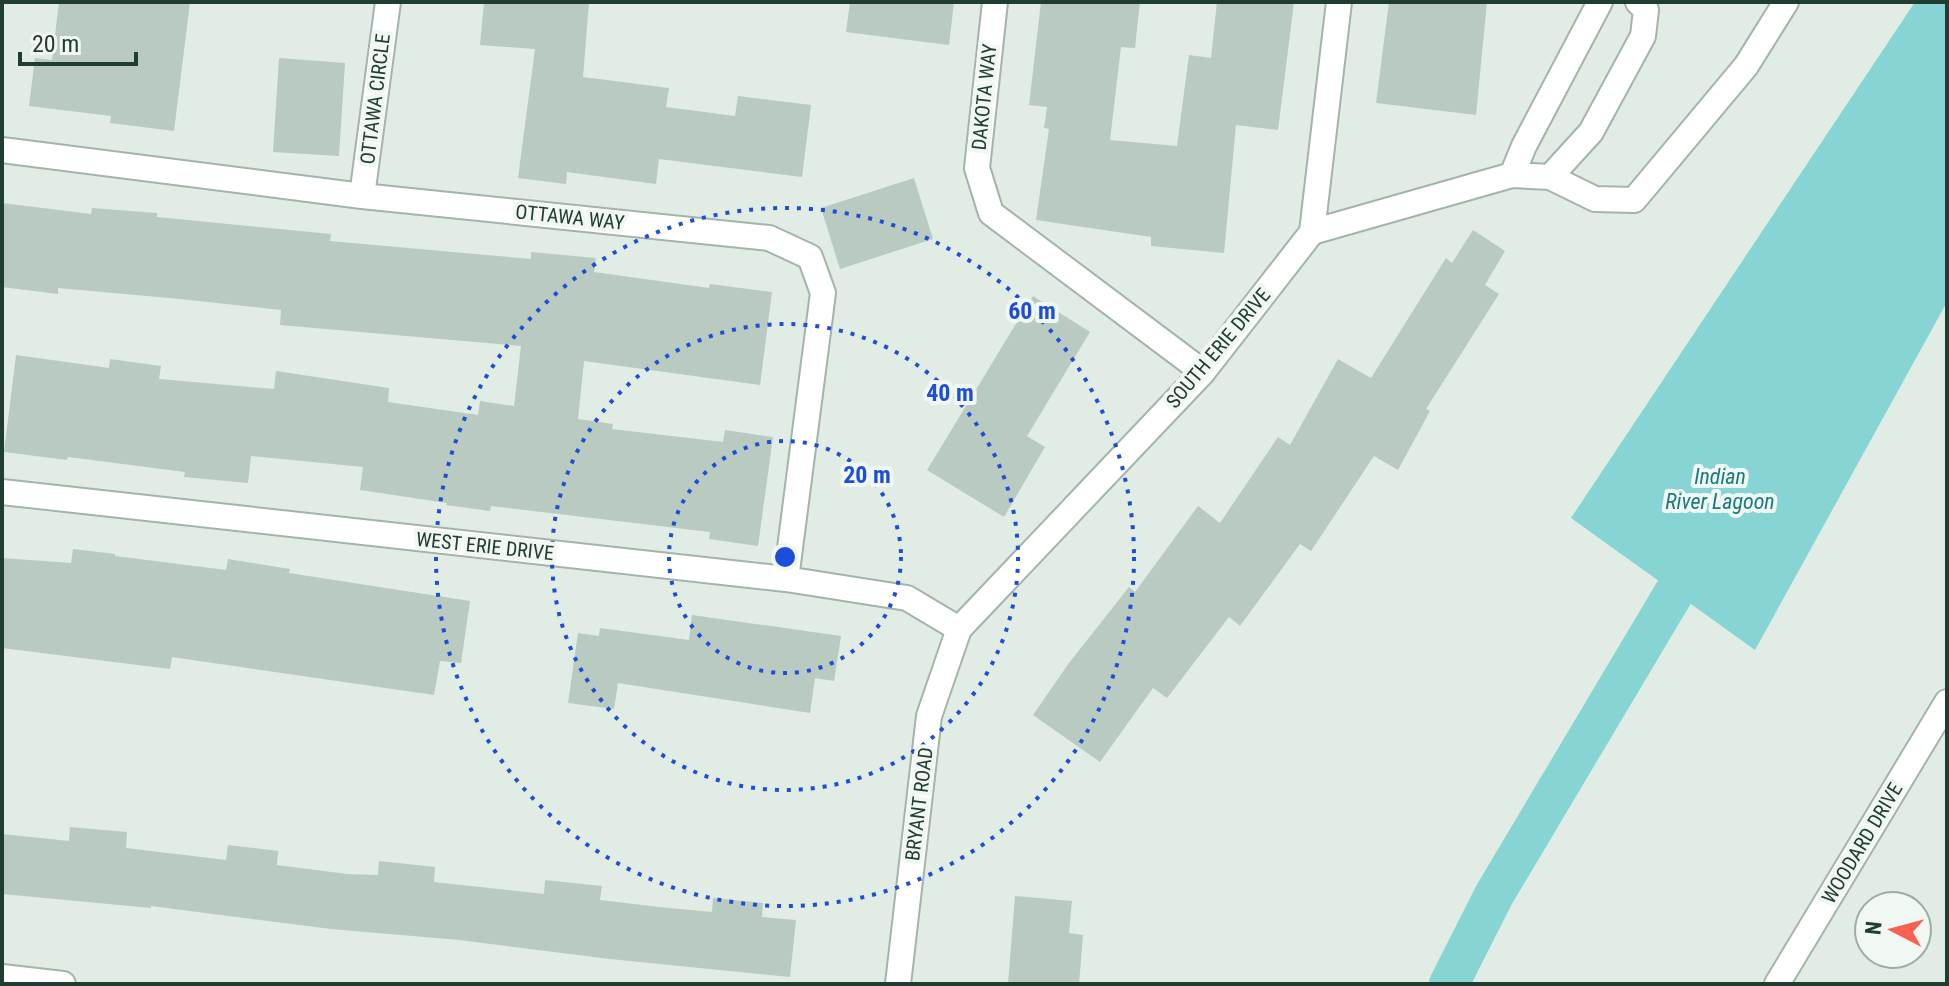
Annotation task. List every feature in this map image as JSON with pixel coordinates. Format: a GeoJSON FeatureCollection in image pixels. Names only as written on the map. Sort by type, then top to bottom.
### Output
{"type":"FeatureCollection","features":[{"type":"Feature","properties":{"kind":"street","name":"OTTAWA CIRCLE"},"geometry":{"type":"LineString","coordinates":[[362,196],[388,2]]}},
{"type":"Feature","properties":{"kind":"street","name":"DAKOTA WAY"},"geometry":{"type":"LineString","coordinates":[[995,2],[977,168],[991,213],[1203,372]]}},
{"type":"Feature","properties":{"kind":"street"},"geometry":{"type":"LineString","coordinates":[[1339,2],[1312,232],[1512,175],[1550,177],[1595,199],[1634,200],[1746,66],[1786,2]]}},
{"type":"Feature","properties":{"kind":"street"},"geometry":{"type":"LineString","coordinates":[[1512,175],[1524,146],[1600,2]]}},
{"type":"Feature","properties":{"kind":"street"},"geometry":{"type":"LineString","coordinates":[[1550,177],[1591,132],[1643,36],[1646,10],[1638,2]]}},
{"type":"Feature","properties":{"kind":"street","name":"OTTAWA WAY"},"geometry":{"type":"LineString","coordinates":[[2,150],[362,196],[769,238],[810,257],[823,293],[786,579]]}},
{"type":"Feature","properties":{"kind":"street","name":"SOUTH ERIE DRIVE"},"geometry":{"type":"LineString","coordinates":[[959,629],[1203,372],[1312,232]]}},
{"type":"Feature","properties":{"kind":"street","name":"WEST ERIE DRIVE"},"geometry":{"type":"LineString","coordinates":[[2,492],[786,579],[907,598],[959,629]]}},
{"type":"Feature","properties":{"kind":"street","name":"BRYANT ROAD"},"geometry":{"type":"LineString","coordinates":[[898,984],[929,716],[959,629]]}},
{"type":"Feature","properties":{"kind":"street","name":"WOODARD DRIVE"},"geometry":{"type":"LineString","coordinates":[[1777,984],[1947,702]]}},
{"type":"Feature","properties":{"kind":"street"},"geometry":{"type":"LineString","coordinates":[[2,977],[63,984]]}},
{"type":"Feature","properties":{"kind":"water","name":"Indian River Lagoon"},"geometry":{"type":"Polygon","coordinates":[[[1915,2],[1947,2],[1947,302],[1755,650],[1571,518],[1915,2]]]}},
{"type":"Feature","properties":{"kind":"building"},"geometry":{"type":"Polygon","coordinates":[[[59,2],[190,2],[174,131],[110,123],[111,116],[29,106],[35,58],[52,60],[59,2]]]}},
{"type":"Feature","properties":{"kind":"building"},"geometry":{"type":"Polygon","coordinates":[[[484,2],[589,2],[583,77],[669,88],[666,107],[735,116],[738,96],[811,105],[802,177],[659,159],[656,184],[567,172],[566,184],[518,178],[535,49],[480,45],[484,2]]]}},
{"type":"Feature","properties":{"kind":"building"},"geometry":{"type":"Polygon","coordinates":[[[850,2],[954,2],[949,45],[846,32],[850,2]]]}},
{"type":"Feature","properties":{"kind":"building"},"geometry":{"type":"Polygon","coordinates":[[[1041,2],[1140,2],[1135,48],[1121,47],[1110,140],[1177,146],[1189,55],[1211,58],[1217,2],[1294,2],[1278,130],[1236,125],[1224,253],[1151,246],[1151,237],[1036,220],[1049,129],[1044,128],[1047,107],[1029,105],[1041,2]]]}},
{"type":"Feature","properties":{"kind":"building"},"geometry":{"type":"Polygon","coordinates":[[[1389,2],[1487,2],[1476,115],[1376,103],[1389,2]]]}},
{"type":"Feature","properties":{"kind":"building"},"geometry":{"type":"Polygon","coordinates":[[[279,58],[345,63],[339,156],[273,152],[279,58]]]}},
{"type":"Feature","properties":{"kind":"building"},"geometry":{"type":"Polygon","coordinates":[[[914,178],[933,239],[840,269],[821,208],[914,178]]]}},
{"type":"Feature","properties":{"kind":"building"},"geometry":{"type":"Polygon","coordinates":[[[2,203],[91,214],[92,208],[157,213],[157,217],[331,234],[330,241],[531,259],[531,252],[596,258],[594,272],[709,288],[710,284],[772,292],[760,385],[584,361],[578,419],[613,424],[612,429],[723,442],[725,430],[773,437],[758,546],[709,539],[710,532],[491,506],[490,511],[360,490],[363,467],[251,456],[248,483],[184,477],[185,472],[68,457],[67,460],[4,452],[16,355],[109,368],[110,359],[161,366],[159,379],[274,389],[276,371],[389,388],[388,402],[478,415],[480,401],[514,406],[521,346],[280,325],[281,310],[58,288],[58,294],[2,287],[2,203]]]}},
{"type":"Feature","properties":{"kind":"building"},"geometry":{"type":"Polygon","coordinates":[[[1473,230],[1505,251],[1485,285],[1499,294],[1426,409],[1430,411],[1398,470],[1374,456],[1311,551],[1300,544],[1240,626],[1229,617],[1167,698],[1153,688],[1100,762],[1033,715],[1129,587],[1135,592],[1198,506],[1220,523],[1278,437],[1290,445],[1338,359],[1371,378],[1446,258],[1452,263],[1473,230]]]}},
{"type":"Feature","properties":{"kind":"building"},"geometry":{"type":"Polygon","coordinates":[[[1033,296],[1090,332],[1027,436],[1045,447],[1004,517],[927,470],[1033,296]]]}},
{"type":"Feature","properties":{"kind":"building"},"geometry":{"type":"Polygon","coordinates":[[[73,549],[226,570],[228,559],[290,569],[289,573],[470,601],[461,663],[440,661],[434,695],[172,657],[170,669],[2,648],[2,558],[71,563],[73,549]]]}},
{"type":"Feature","properties":{"kind":"building"},"geometry":{"type":"Polygon","coordinates":[[[692,615],[841,636],[834,681],[815,678],[810,713],[618,683],[614,709],[568,703],[578,633],[599,636],[600,628],[689,640],[692,615]]]}},
{"type":"Feature","properties":{"kind":"building"},"geometry":{"type":"Polygon","coordinates":[[[70,827],[127,832],[126,848],[226,860],[228,845],[278,851],[277,865],[347,874],[378,875],[379,861],[435,867],[434,882],[544,894],[545,880],[602,886],[600,900],[659,907],[712,912],[713,898],[763,903],[762,917],[796,920],[790,977],[331,929],[151,906],[2,894],[2,834],[69,841],[70,827]]]}},
{"type":"Feature","properties":{"kind":"building"},"geometry":{"type":"Polygon","coordinates":[[[1015,896],[1072,901],[1069,933],[1083,935],[1079,984],[1008,984],[1015,896]]]}},
{"type":"Feature","properties":{"kind":"waterway"},"geometry":{"type":"LineString","coordinates":[[1449,984],[1494,895],[1703,544]]}}]}
